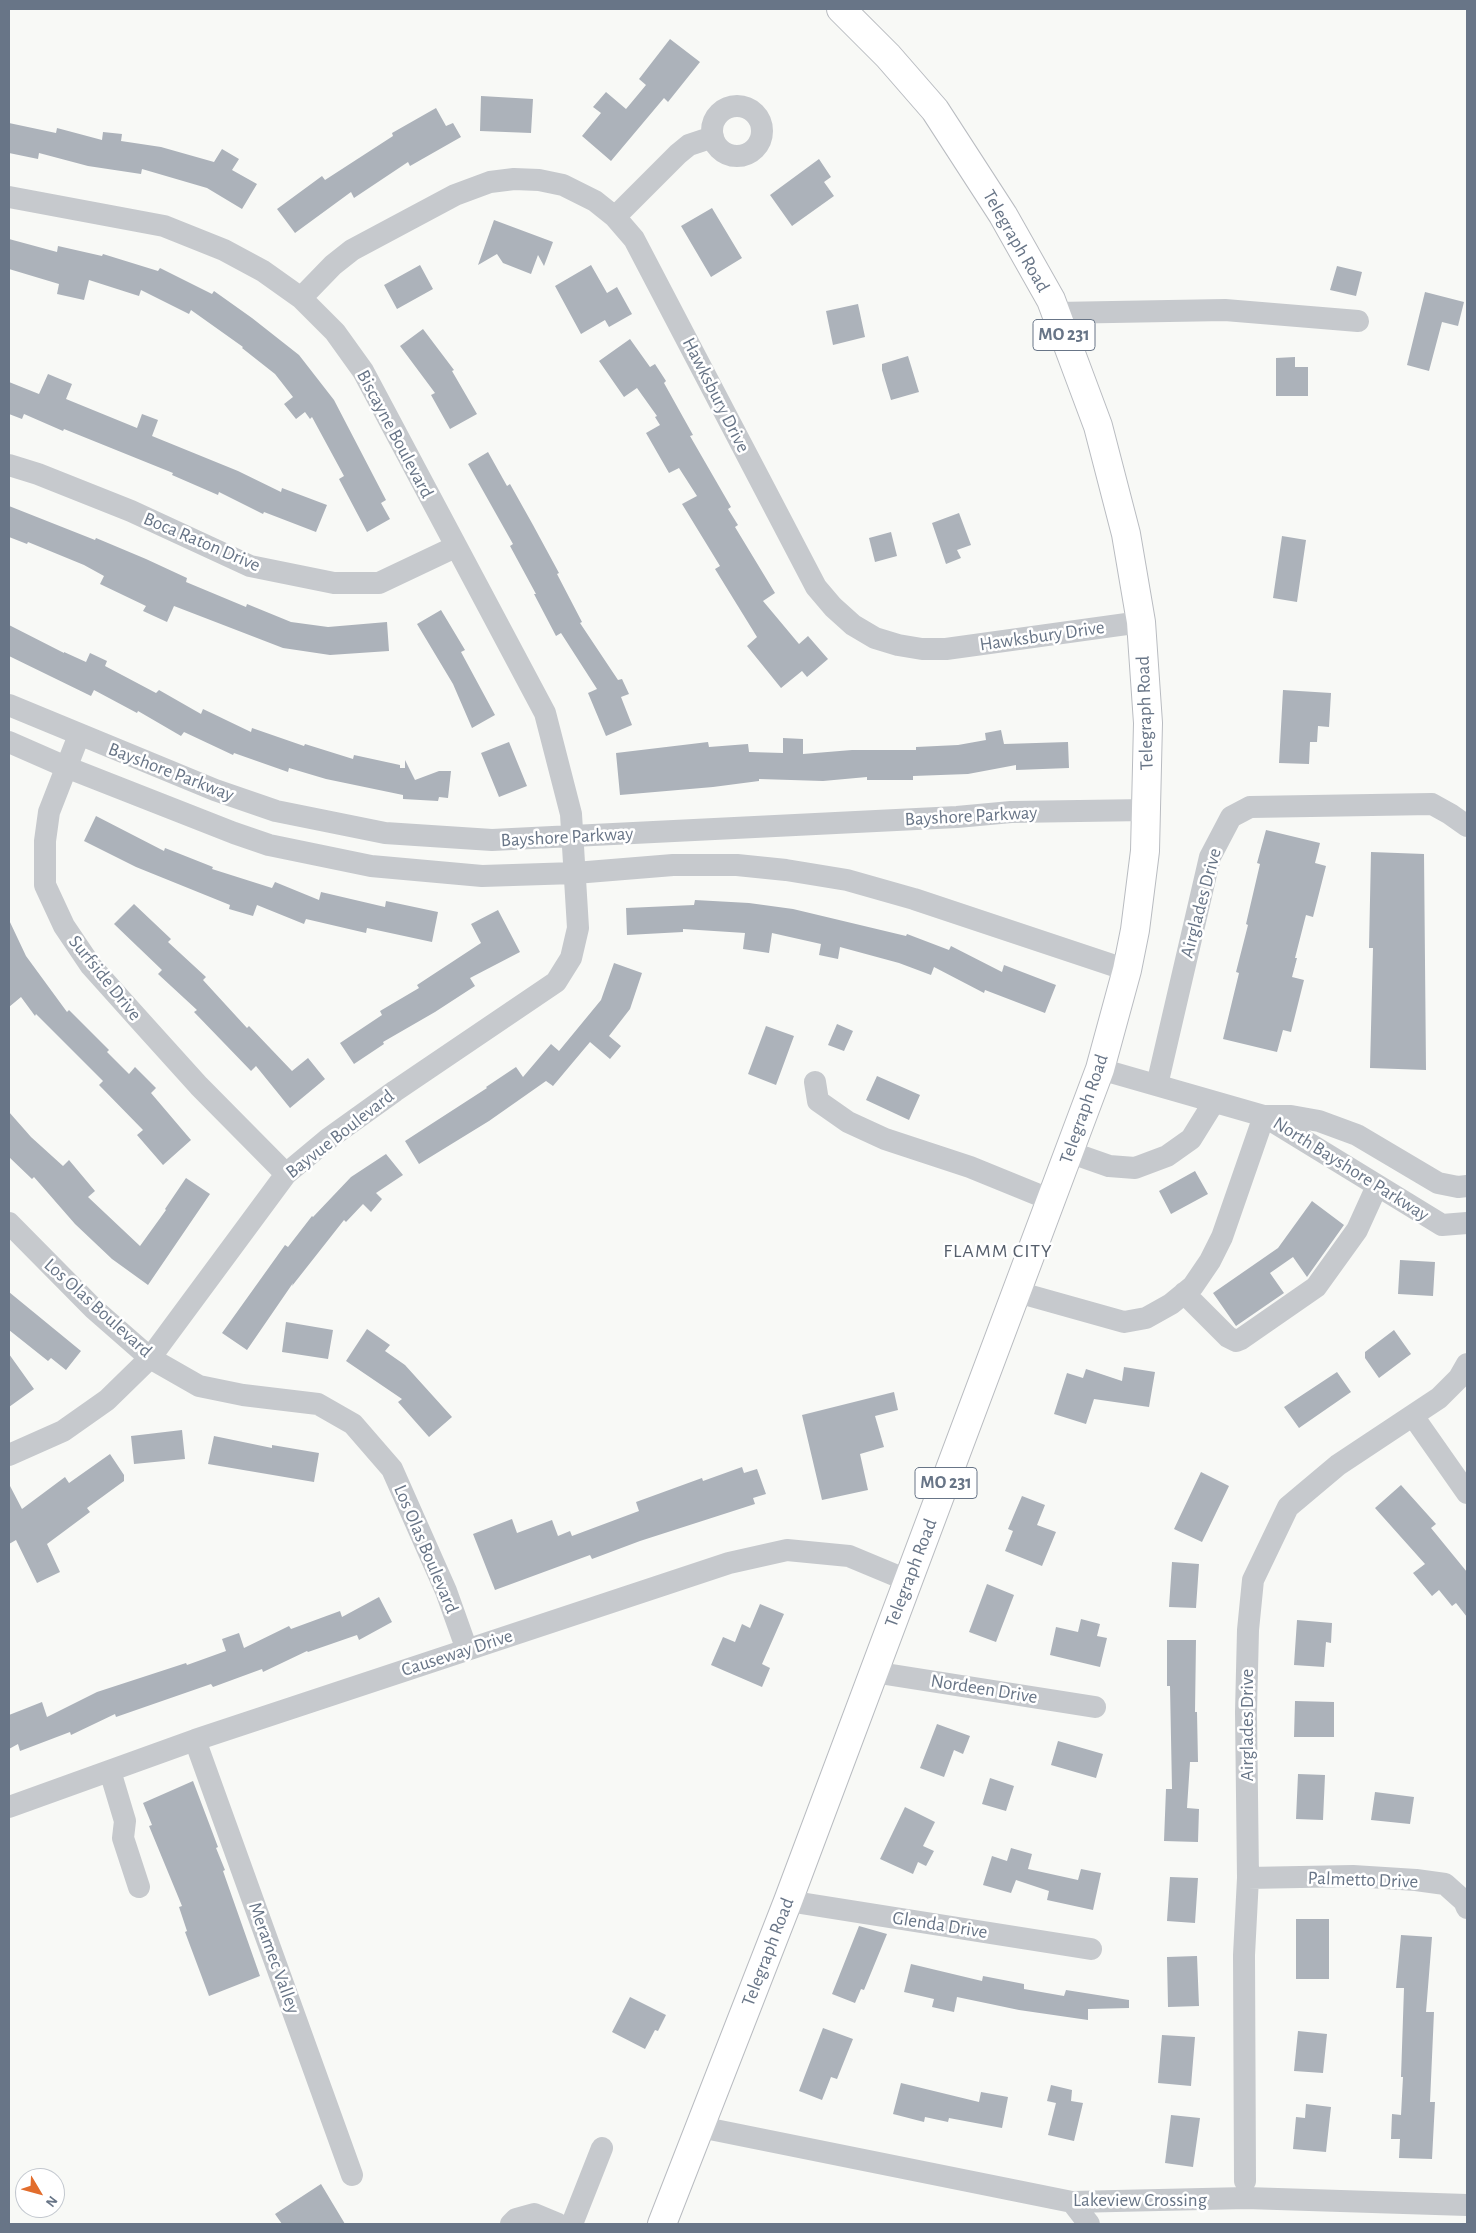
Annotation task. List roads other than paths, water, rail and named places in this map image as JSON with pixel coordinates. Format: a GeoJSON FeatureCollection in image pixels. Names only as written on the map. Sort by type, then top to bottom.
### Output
{"type":"FeatureCollection","features":[{"type":"Feature","properties":{"kind":"main road","name":"Telegraph Road"},"geometry":{"type":"LineString","coordinates":[[662,2224],[788,1901],[1100,1069],[1127,970],[1142,890],[1147,810],[1148,723],[1141,622],[1118,497],[1098,426],[1051,300],[1003,215],[935,110],[888,56],[841,9]]}},
{"type":"Feature","properties":{"kind":"street"},"geometry":{"type":"LineString","coordinates":[[616,217],[678,154],[689,145],[713,137]]}},
{"type":"Feature","properties":{"kind":"street","name":"Hawksbury Drive"},"geometry":{"type":"LineString","coordinates":[[301,298],[333,265],[352,250],[456,195],[490,182],[514,179],[539,180],[563,185],[595,201],[616,217],[634,239],[816,586],[833,607],[853,625],[875,638],[898,646],[946,649],[1141,622]]}},
{"type":"Feature","properties":{"kind":"street","name":"Biscayne Boulevard"},"geometry":{"type":"LineString","coordinates":[[9,197],[164,226],[224,250],[263,270],[301,298],[335,332],[363,371],[544,713],[566,794],[575,873]]}},
{"type":"Feature","properties":{"kind":"street"},"geometry":{"type":"LineString","coordinates":[[1056,313],[1225,310],[1358,321]]}},
{"type":"Feature","properties":{"kind":"street","name":"Boca Raton Drive"},"geometry":{"type":"LineString","coordinates":[[9,465],[38,474],[130,511],[250,566],[334,583],[378,583],[455,547]]}},
{"type":"Feature","properties":{"kind":"street","name":"Bayshore Parkway"},"geometry":{"type":"LineString","coordinates":[[9,705],[215,790],[276,811],[385,833],[439,838],[492,840],[572,837],[1011,812],[1147,810]]}},
{"type":"Feature","properties":{"kind":"street","name":"Surfside Drive"},"geometry":{"type":"LineString","coordinates":[[79,735],[49,812],[45,841],[45,885],[64,926],[91,966],[199,1086],[286,1174]]}},
{"type":"Feature","properties":{"kind":"street","name":"Bayshore Parkway"},"geometry":{"type":"LineString","coordinates":[[9,742],[66,768],[234,834],[269,845],[354,862],[427,872],[482,876],[575,873],[673,865],[737,865],[786,870],[847,880],[914,899],[1127,970]]}},
{"type":"Feature","properties":{"kind":"street","name":"Airglades Drive"},"geometry":{"type":"LineString","coordinates":[[1157,1086],[1210,857],[1231,817],[1250,808],[1432,804],[1467,826]]}},
{"type":"Feature","properties":{"kind":"street","name":"Bayvue Boulevard"},"geometry":{"type":"LineString","coordinates":[[9,1455],[70,1426],[107,1400],[150,1358],[286,1174],[328,1139],[395,1091],[556,982],[571,958],[578,928],[575,873]]}},
{"type":"Feature","properties":{"kind":"street","name":"North Bayshore Parkway"},"geometry":{"type":"LineString","coordinates":[[1100,1069],[1264,1116],[1291,1116],[1319,1121],[1357,1135],[1438,1183],[1458,1187],[1467,1186]]}},
{"type":"Feature","properties":{"kind":"street"},"geometry":{"type":"LineString","coordinates":[[814,1082],[818,1101],[848,1122],[885,1139],[970,1167],[1051,1200]]}},
{"type":"Feature","properties":{"kind":"street"},"geometry":{"type":"LineString","coordinates":[[1069,1152],[1109,1166],[1135,1168],[1167,1156],[1191,1139],[1214,1102]]}},
{"type":"Feature","properties":{"kind":"street"},"geometry":{"type":"LineString","coordinates":[[1017,1292],[1124,1322],[1146,1318],[1171,1304],[1193,1286],[1210,1261],[1222,1237],[1264,1116]]}},
{"type":"Feature","properties":{"kind":"street","name":"North Bayshore Parkway"},"geometry":{"type":"LineString","coordinates":[[1264,1116],[1442,1225],[1467,1223]]}},
{"type":"Feature","properties":{"kind":"street"},"geometry":{"type":"LineString","coordinates":[[1184,1293],[1228,1337],[1236,1341],[1242,1339],[1316,1287],[1358,1230],[1377,1186]]}},
{"type":"Feature","properties":{"kind":"street","name":"Los Olas Boulevard"},"geometry":{"type":"LineString","coordinates":[[9,1223],[94,1308],[150,1358],[199,1386],[243,1395],[318,1404],[353,1424],[392,1469],[446,1591],[467,1650]]}},
{"type":"Feature","properties":{"kind":"street","name":"Airglades Drive"},"geometry":{"type":"LineString","coordinates":[[1245,2181],[1244,1955],[1248,1878],[1247,1675],[1248,1630],[1253,1580],[1288,1507],[1338,1465],[1439,1398],[1459,1378],[1467,1364]]}},
{"type":"Feature","properties":{"kind":"street"},"geometry":{"type":"LineString","coordinates":[[1413,1416],[1467,1493]]}},
{"type":"Feature","properties":{"kind":"street","name":"Causeway Drive"},"geometry":{"type":"LineString","coordinates":[[9,1807],[195,1740],[730,1563],[787,1550],[849,1556],[909,1581]]}},
{"type":"Feature","properties":{"kind":"street","name":"Nordeen Drive"},"geometry":{"type":"LineString","coordinates":[[873,1672],[1096,1707]]}},
{"type":"Feature","properties":{"kind":"street","name":"Meramec Valley"},"geometry":{"type":"LineString","coordinates":[[195,1740],[352,2175]]}},
{"type":"Feature","properties":{"kind":"street"},"geometry":{"type":"LineString","coordinates":[[110,1771],[125,1821],[123,1838],[139,1887]]}},
{"type":"Feature","properties":{"kind":"street","name":"Palmetto Drive"},"geometry":{"type":"LineString","coordinates":[[1248,1878],[1353,1876],[1416,1880],[1445,1884],[1464,1901],[1467,1908]]}},
{"type":"Feature","properties":{"kind":"street","name":"Glenda Drive"},"geometry":{"type":"LineString","coordinates":[[788,1901],[1091,1949]]}},
{"type":"Feature","properties":{"kind":"street","name":"Lakeview Crossing"},"geometry":{"type":"LineString","coordinates":[[700,2127],[1072,2202],[1246,2198],[1467,2205]]}},
{"type":"Feature","properties":{"kind":"street"},"geometry":{"type":"LineString","coordinates":[[572,2224],[602,2148]]}},
{"type":"Feature","properties":{"kind":"street"},"geometry":{"type":"LineString","coordinates":[[1072,2202],[1089,2224]]}},
{"type":"Feature","properties":{"kind":"street"},"geometry":{"type":"LineString","coordinates":[[512,2224],[516,2219],[534,2214],[558,2224]]}},
{"type":"Feature","properties":{"kind":"district","name":"FLAMM CITY"},"geometry":{"type":"Point","coordinates":[998,1251]}}]}
